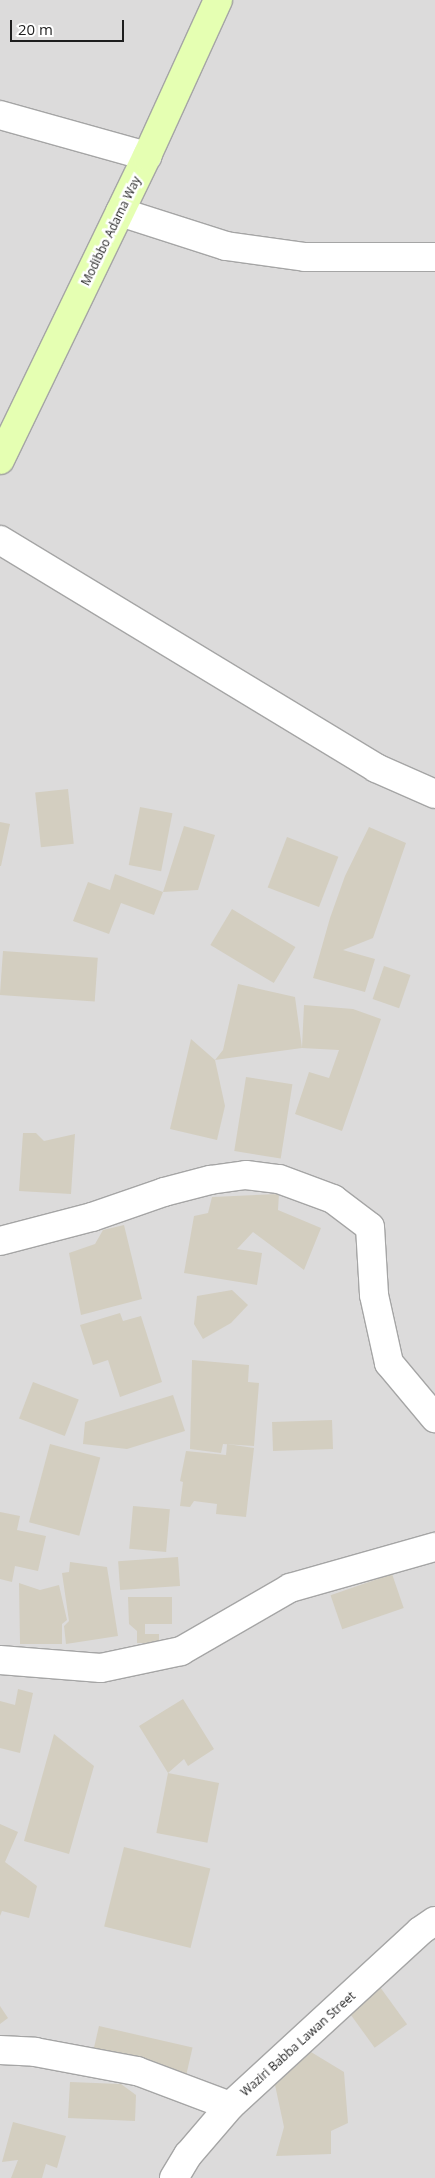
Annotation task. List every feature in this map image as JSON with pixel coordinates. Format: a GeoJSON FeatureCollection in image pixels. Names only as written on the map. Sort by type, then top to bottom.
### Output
{"type":"FeatureCollection","features":[{"type":"Feature","properties":{"kind":"main road","name":"Modibbo Adama Way"},"geometry":{"type":"LineString","coordinates":[[0,460],[147,156],[218,0]]}},
{"type":"Feature","properties":{"kind":"street"},"geometry":{"type":"LineString","coordinates":[[0,115],[147,156]]}},
{"type":"Feature","properties":{"kind":"street"},"geometry":{"type":"LineString","coordinates":[[120,212],[226,246],[296,256],[435,257]]}},
{"type":"Feature","properties":{"kind":"street"},"geometry":{"type":"LineString","coordinates":[[0,540],[376,768],[435,794]]}},
{"type":"Feature","properties":{"kind":"street"},"geometry":{"type":"LineString","coordinates":[[0,1241],[92,1217],[173,1190],[210,1180],[246,1174],[279,1179],[333,1199],[370,1228],[374,1295],[389,1363],[435,1418]]}},
{"type":"Feature","properties":{"kind":"street"},"geometry":{"type":"LineString","coordinates":[[0,1660],[100,1668],[181,1651],[290,1588],[435,1547]]}},
{"type":"Feature","properties":{"kind":"street","name":"Waziri Babba Lawan Street"},"geometry":{"type":"LineString","coordinates":[[174,2178],[188,2155],[230,2106],[420,1931],[435,1921]]}},
{"type":"Feature","properties":{"kind":"street"},"geometry":{"type":"LineString","coordinates":[[0,2050],[35,2052],[137,2071],[230,2106]]}},
{"type":"Feature","properties":{"kind":"shaded area"},"geometry":{"type":"Polygon","coordinates":[[[0,0],[435,0],[435,2178],[0,2178],[0,0]]]}},
{"type":"Feature","properties":{"kind":"building"},"geometry":{"type":"Polygon","coordinates":[[[68,789],[74,844],[41,847],[35,792],[68,789]]]}},
{"type":"Feature","properties":{"kind":"building"},"geometry":{"type":"Polygon","coordinates":[[[140,807],[172,813],[161,871],[129,865],[140,807]]]}},
{"type":"Feature","properties":{"kind":"building"},"geometry":{"type":"Polygon","coordinates":[[[0,822],[10,824],[1,866],[0,866],[0,822]]]}},
{"type":"Feature","properties":{"kind":"building"},"geometry":{"type":"Polygon","coordinates":[[[184,826],[215,835],[198,890],[163,892],[184,826]]]}},
{"type":"Feature","properties":{"kind":"building"},"geometry":{"type":"Polygon","coordinates":[[[369,827],[406,843],[373,938],[343,950],[375,959],[365,992],[313,978],[330,918],[345,876],[369,827]]]}},
{"type":"Feature","properties":{"kind":"building"},"geometry":{"type":"Polygon","coordinates":[[[287,837],[338,857],[319,907],[268,887],[287,837]]]}},
{"type":"Feature","properties":{"kind":"building"},"geometry":{"type":"Polygon","coordinates":[[[115,874],[163,892],[154,915],[121,903],[109,934],[73,921],[88,882],[110,890],[115,874]]]}},
{"type":"Feature","properties":{"kind":"building"},"geometry":{"type":"Polygon","coordinates":[[[232,909],[295,947],[274,983],[210,945],[232,909]]]}},
{"type":"Feature","properties":{"kind":"building"},"geometry":{"type":"Polygon","coordinates":[[[3,951],[98,958],[95,1002],[0,995],[3,951]]]}},
{"type":"Feature","properties":{"kind":"building"},"geometry":{"type":"Polygon","coordinates":[[[384,966],[410,975],[399,1008],[373,999],[384,966]]]}},
{"type":"Feature","properties":{"kind":"building"},"geometry":{"type":"Polygon","coordinates":[[[238,984],[295,997],[302,1048],[215,1060],[223,1050],[238,984]]]}},
{"type":"Feature","properties":{"kind":"building"},"geometry":{"type":"Polygon","coordinates":[[[304,1005],[353,1009],[381,1019],[342,1131],[295,1114],[309,1072],[329,1078],[339,1050],[302,1048],[304,1005]]]}},
{"type":"Feature","properties":{"kind":"building"},"geometry":{"type":"Polygon","coordinates":[[[191,1039],[215,1060],[225,1106],[217,1140],[170,1129],[191,1039]]]}},
{"type":"Feature","properties":{"kind":"building"},"geometry":{"type":"Polygon","coordinates":[[[246,1077],[292,1084],[281,1158],[234,1151],[246,1077]]]}},
{"type":"Feature","properties":{"kind":"building"},"geometry":{"type":"Polygon","coordinates":[[[23,1133],[36,1133],[44,1141],[75,1134],[71,1194],[19,1191],[23,1133]]]}},
{"type":"Feature","properties":{"kind":"building"},"geometry":{"type":"Polygon","coordinates":[[[279,1194],[278,1210],[321,1228],[304,1270],[253,1232],[237,1249],[262,1253],[257,1285],[184,1273],[194,1216],[208,1213],[212,1197],[279,1194]]]}},
{"type":"Feature","properties":{"kind":"building"},"geometry":{"type":"Polygon","coordinates":[[[124,1225],[142,1299],[81,1315],[69,1253],[95,1244],[103,1230],[124,1225]]]}},
{"type":"Feature","properties":{"kind":"building"},"geometry":{"type":"Polygon","coordinates":[[[232,1290],[248,1305],[231,1323],[203,1339],[194,1324],[197,1296],[232,1290]]]}},
{"type":"Feature","properties":{"kind":"building"},"geometry":{"type":"Polygon","coordinates":[[[120,1313],[123,1321],[141,1316],[162,1382],[120,1397],[108,1360],[93,1365],[80,1325],[120,1313]]]}},
{"type":"Feature","properties":{"kind":"building"},"geometry":{"type":"Polygon","coordinates":[[[192,1360],[249,1365],[248,1382],[259,1383],[254,1446],[223,1444],[221,1453],[190,1449],[192,1360]]]}},
{"type":"Feature","properties":{"kind":"building"},"geometry":{"type":"Polygon","coordinates":[[[33,1382],[79,1400],[65,1436],[19,1418],[33,1382]]]}},
{"type":"Feature","properties":{"kind":"building"},"geometry":{"type":"Polygon","coordinates":[[[173,1395],[185,1431],[127,1449],[83,1444],[85,1422],[173,1395]]]}},
{"type":"Feature","properties":{"kind":"building"},"geometry":{"type":"Polygon","coordinates":[[[332,1420],[333,1449],[273,1451],[272,1422],[332,1420]]]}},
{"type":"Feature","properties":{"kind":"building"},"geometry":{"type":"Polygon","coordinates":[[[50,1444],[100,1457],[79,1536],[29,1522],[50,1444]]]}},
{"type":"Feature","properties":{"kind":"building"},"geometry":{"type":"Polygon","coordinates":[[[227,1444],[254,1448],[246,1517],[216,1514],[217,1504],[194,1501],[190,1507],[180,1506],[183,1482],[180,1481],[186,1451],[226,1455],[227,1444]]]}},
{"type":"Feature","properties":{"kind":"building"},"geometry":{"type":"Polygon","coordinates":[[[133,1506],[170,1509],[166,1552],[129,1549],[133,1506]]]}},
{"type":"Feature","properties":{"kind":"building"},"geometry":{"type":"Polygon","coordinates":[[[0,1512],[20,1516],[17,1530],[46,1536],[38,1571],[15,1566],[12,1582],[0,1579],[0,1512]]]}},
{"type":"Feature","properties":{"kind":"building"},"geometry":{"type":"Polygon","coordinates":[[[178,1557],[180,1586],[120,1590],[118,1561],[178,1557]]]}},
{"type":"Feature","properties":{"kind":"building"},"geometry":{"type":"Polygon","coordinates":[[[70,1562],[107,1567],[118,1636],[66,1644],[64,1626],[69,1621],[62,1573],[69,1572],[70,1562]]]}},
{"type":"Feature","properties":{"kind":"building"},"geometry":{"type":"Polygon","coordinates":[[[392,1574],[404,1608],[342,1629],[331,1595],[392,1574]]]}},
{"type":"Feature","properties":{"kind":"building"},"geometry":{"type":"Polygon","coordinates":[[[19,1583],[40,1590],[59,1585],[67,1620],[62,1624],[62,1644],[20,1644],[19,1583]]]}},
{"type":"Feature","properties":{"kind":"building"},"geometry":{"type":"Polygon","coordinates":[[[128,1597],[172,1597],[172,1624],[145,1624],[145,1634],[159,1634],[159,1643],[137,1643],[137,1631],[129,1624],[128,1597]]]}},
{"type":"Feature","properties":{"kind":"building"},"geometry":{"type":"Polygon","coordinates":[[[18,1689],[33,1693],[20,1753],[0,1748],[0,1701],[15,1705],[18,1689]]]}},
{"type":"Feature","properties":{"kind":"building"},"geometry":{"type":"Polygon","coordinates":[[[183,1699],[214,1749],[188,1766],[184,1759],[168,1773],[139,1726],[183,1699]]]}},
{"type":"Feature","properties":{"kind":"building"},"geometry":{"type":"Polygon","coordinates":[[[54,1734],[94,1766],[69,1854],[24,1841],[54,1734]]]}},
{"type":"Feature","properties":{"kind":"building"},"geometry":{"type":"Polygon","coordinates":[[[168,1773],[219,1783],[207,1843],[156,1833],[168,1773]]]}},
{"type":"Feature","properties":{"kind":"building"},"geometry":{"type":"Polygon","coordinates":[[[0,1824],[18,1832],[5,1862],[37,1886],[29,1918],[2,1911],[0,1916],[0,1824]]]}},
{"type":"Feature","properties":{"kind":"building"},"geometry":{"type":"Polygon","coordinates":[[[124,1847],[210,1869],[191,1948],[104,1927],[124,1847]]]}},
{"type":"Feature","properties":{"kind":"building"},"geometry":{"type":"Polygon","coordinates":[[[380,1987],[407,2024],[375,2048],[348,2011],[380,1987]]]}},
{"type":"Feature","properties":{"kind":"building"},"geometry":{"type":"Polygon","coordinates":[[[0,2006],[8,2018],[0,2024],[0,2006]]]}},
{"type":"Feature","properties":{"kind":"building"},"geometry":{"type":"Polygon","coordinates":[[[99,2026],[193,2048],[184,2084],[91,2062],[99,2026]]]}},
{"type":"Feature","properties":{"kind":"building"},"geometry":{"type":"Polygon","coordinates":[[[311,2052],[344,2072],[348,2123],[331,2131],[331,2154],[276,2156],[284,2127],[275,2085],[311,2052]]]}},
{"type":"Feature","properties":{"kind":"building"},"geometry":{"type":"Polygon","coordinates":[[[70,2082],[121,2084],[136,2095],[135,2121],[68,2118],[70,2082]]]}},
{"type":"Feature","properties":{"kind":"building"},"geometry":{"type":"Polygon","coordinates":[[[13,2122],[66,2136],[57,2168],[46,2164],[42,2178],[11,2178],[18,2160],[2,2162],[13,2122]]]}}]}
